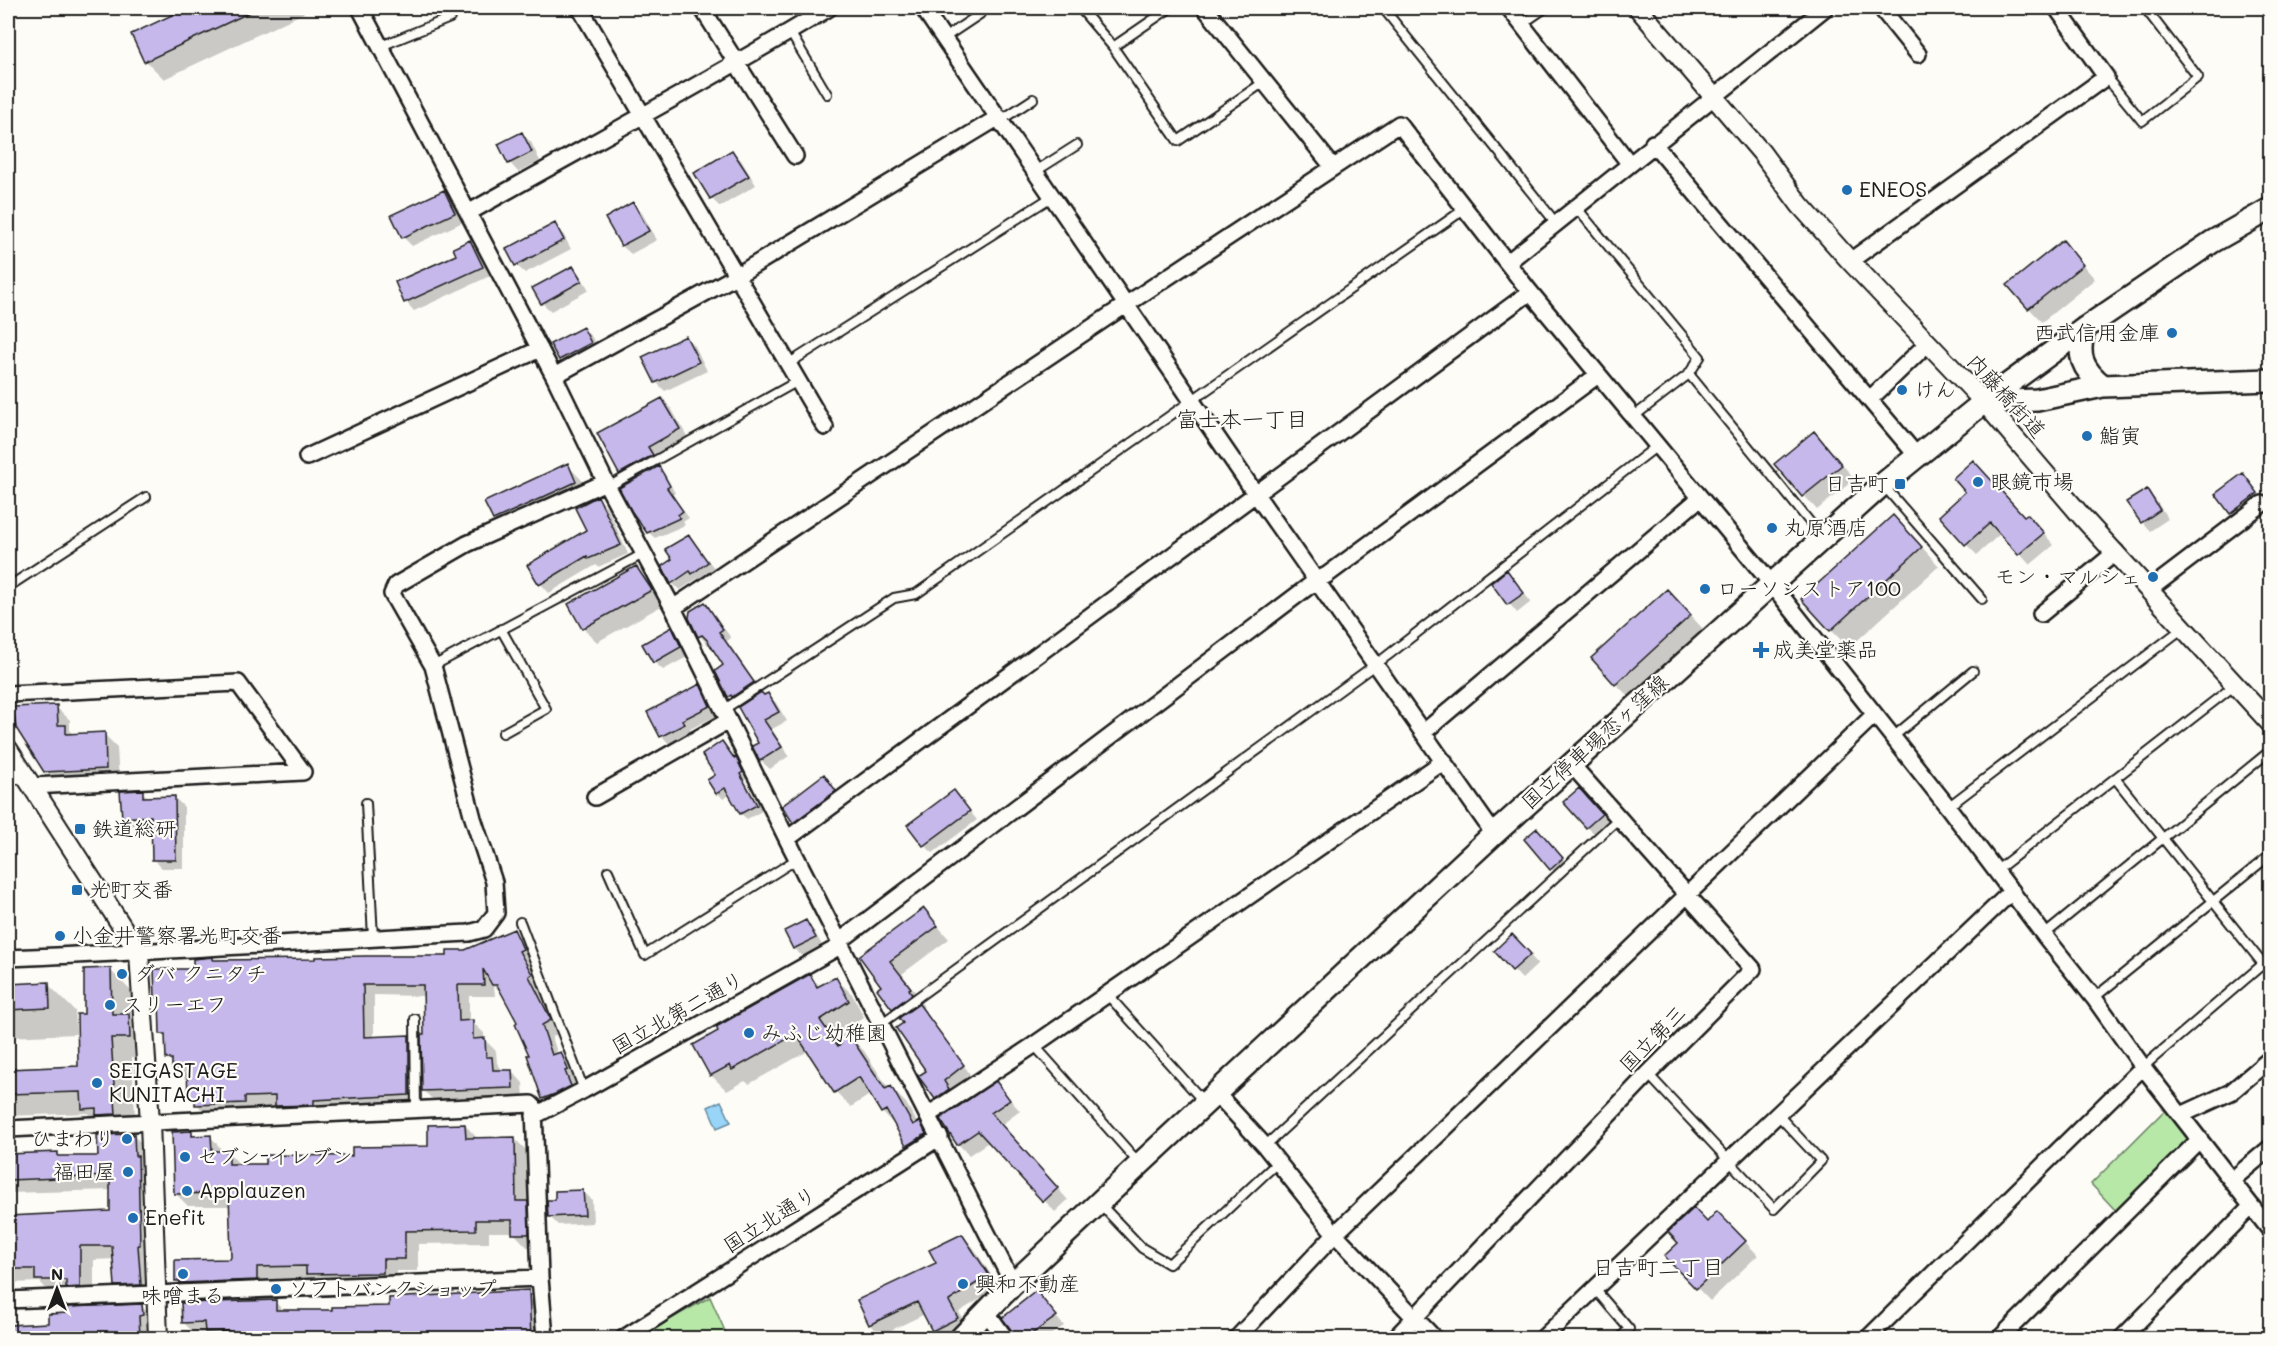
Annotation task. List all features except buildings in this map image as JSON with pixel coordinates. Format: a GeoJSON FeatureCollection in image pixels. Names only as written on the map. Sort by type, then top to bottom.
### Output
{"type":"FeatureCollection","features":[{"type":"Feature","properties":{"kind":"main road","name":"国立停車場恋ヶ窪線"},"geometry":{"type":"LineString","coordinates":[[961,1338],[1013,1284],[1099,1202],[1494,834],[1883,484],[1984,402],[2085,328],[2212,242],[2271,209]]}},
{"type":"Feature","properties":{"kind":"main road"},"geometry":{"type":"LineString","coordinates":[[2085,328],[2080,343],[2082,362],[2090,375],[2103,386]]}},
{"type":"Feature","properties":{"kind":"main road"},"geometry":{"type":"LineString","coordinates":[[1984,402],[2037,400],[2103,386],[2271,380]]}},
{"type":"Feature","properties":{"kind":"street"},"geometry":{"type":"LineString","coordinates":[[360,8],[554,376],[1013,1284]]}},
{"type":"Feature","properties":{"kind":"street"},"geometry":{"type":"LineString","coordinates":[[580,8],[825,426]]}},
{"type":"Feature","properties":{"kind":"street"},"geometry":{"type":"LineString","coordinates":[[702,8],[795,156]]}},
{"type":"Feature","properties":{"kind":"street"},"geometry":{"type":"LineString","coordinates":[[468,213],[737,63],[829,8]]}},
{"type":"Feature","properties":{"kind":"street"},"geometry":{"type":"LineString","coordinates":[[923,8],[1256,493],[1494,834]]}},
{"type":"Feature","properties":{"kind":"street"},"geometry":{"type":"LineString","coordinates":[[1204,8],[1333,167]]}},
{"type":"Feature","properties":{"kind":"street"},"geometry":{"type":"LineString","coordinates":[[1509,8],[1629,164]]}},
{"type":"Feature","properties":{"kind":"street","name":"内藤橋街道"},"geometry":{"type":"LineString","coordinates":[[1638,8],[1761,152],[1800,205],[1984,402],[2084,519],[2271,723]]}},
{"type":"Feature","properties":{"kind":"street"},"geometry":{"type":"LineString","coordinates":[[1508,262],[1712,96],[1826,8]]}},
{"type":"Feature","properties":{"kind":"street"},"geometry":{"type":"LineString","coordinates":[[1881,8],[1918,54]]}},
{"type":"Feature","properties":{"kind":"street"},"geometry":{"type":"LineString","coordinates":[[1850,261],[2106,77],[2058,10],[2061,8]]}},
{"type":"Feature","properties":{"kind":"street"},"geometry":{"type":"LineString","coordinates":[[554,376],[736,276],[1000,118]]}},
{"type":"Feature","properties":{"kind":"street"},"geometry":{"type":"LineString","coordinates":[[672,608],[1399,124],[1530,292],[1771,583],[1893,737],[2094,998],[2143,1067],[2271,1230]]}},
{"type":"Feature","properties":{"kind":"street"},"geometry":{"type":"LineString","coordinates":[[1653,144],[1917,456]]}},
{"type":"Feature","properties":{"kind":"street"},"geometry":{"type":"LineString","coordinates":[[787,839],[1530,292]]}},
{"type":"Feature","properties":{"kind":"street"},"geometry":{"type":"LineString","coordinates":[[1870,399],[1928,344]]}},
{"type":"Feature","properties":{"kind":"street"},"geometry":{"type":"LineString","coordinates":[[307,457],[540,349]]}},
{"type":"Feature","properties":{"kind":"street","name":"国立北第二通り"},"geometry":{"type":"LineString","coordinates":[[534,1116],[584,1090],[841,943],[1317,580],[1327,575],[1598,375]]}},
{"type":"Feature","properties":{"kind":"street"},"geometry":{"type":"LineString","coordinates":[[8,958],[139,953],[185,948],[469,933],[484,929],[496,913],[494,882],[473,818],[433,666],[392,594],[396,585],[467,544],[607,484]]}},
{"type":"Feature","properties":{"kind":"street"},"geometry":{"type":"LineString","coordinates":[[1424,732],[1700,498]]}},
{"type":"Feature","properties":{"kind":"street"},"geometry":{"type":"LineString","coordinates":[[2150,589],[2262,504]]}},
{"type":"Feature","properties":{"kind":"street"},"geometry":{"type":"LineString","coordinates":[[2040,614],[2116,552]]}},
{"type":"Feature","properties":{"kind":"street"},"geometry":{"type":"LineString","coordinates":[[8,694],[238,683],[303,772],[22,779]]}},
{"type":"Feature","properties":{"kind":"street"},"geometry":{"type":"LineString","coordinates":[[1237,1338],[1335,1234],[1874,715]]}},
{"type":"Feature","properties":{"kind":"street"},"geometry":{"type":"LineString","coordinates":[[595,797],[726,716]]}},
{"type":"Feature","properties":{"kind":"street"},"geometry":{"type":"LineString","coordinates":[[8,749],[22,779],[139,953],[150,1122],[158,1338]]}},
{"type":"Feature","properties":{"kind":"street"},"geometry":{"type":"LineString","coordinates":[[928,1115],[1444,761]]}},
{"type":"Feature","properties":{"kind":"street","name":"国立第三"},"geometry":{"type":"LineString","coordinates":[[1395,1338],[1648,1074],[1753,969],[1571,764]]}},
{"type":"Feature","properties":{"kind":"street"},"geometry":{"type":"LineString","coordinates":[[1543,1338],[2012,891]]}},
{"type":"Feature","properties":{"kind":"street"},"geometry":{"type":"LineString","coordinates":[[2181,1114],[2231,1092],[2271,1059]]}},
{"type":"Feature","properties":{"kind":"street"},"geometry":{"type":"LineString","coordinates":[[1868,1338],[2143,1067]]}},
{"type":"Feature","properties":{"kind":"street"},"geometry":{"type":"LineString","coordinates":[[1211,1098],[1265,1146],[1335,1234],[1434,1338]]}},
{"type":"Feature","properties":{"kind":"street"},"geometry":{"type":"LineString","coordinates":[[8,1129],[531,1104],[534,1107],[544,1338]]}},
{"type":"Feature","properties":{"kind":"street","name":"国立北通り"},"geometry":{"type":"LineString","coordinates":[[624,1338],[940,1137]]}},
{"type":"Feature","properties":{"kind":"street"},"geometry":{"type":"LineString","coordinates":[[2000,1338],[2199,1139]]}},
{"type":"Feature","properties":{"kind":"street"},"geometry":{"type":"LineString","coordinates":[[2232,1180],[2271,1148]]}},
{"type":"Feature","properties":{"kind":"street"},"geometry":{"type":"LineString","coordinates":[[2122,1338],[2251,1207]]}},
{"type":"Feature","properties":{"kind":"street"},"geometry":{"type":"LineString","coordinates":[[8,1300],[540,1278]]}},
{"type":"Feature","properties":{"kind":"street"},"geometry":{"type":"LineString","coordinates":[[987,1313],[1005,1338]]}},
{"type":"Feature","properties":{"kind":"lane"},"geometry":{"type":"LineString","coordinates":[[944,38],[980,14],[975,8]]}},
{"type":"Feature","properties":{"kind":"lane"},"geometry":{"type":"LineString","coordinates":[[1080,8],[1113,47],[1178,141],[1264,82]]}},
{"type":"Feature","properties":{"kind":"lane"},"geometry":{"type":"LineString","coordinates":[[1113,47],[1170,8]]}},
{"type":"Feature","properties":{"kind":"lane"},"geometry":{"type":"LineString","coordinates":[[1383,8],[1556,223]]}},
{"type":"Feature","properties":{"kind":"lane"},"geometry":{"type":"LineString","coordinates":[[1522,24],[1545,8]]}},
{"type":"Feature","properties":{"kind":"lane"},"geometry":{"type":"LineString","coordinates":[[2106,77],[2142,121],[2198,77],[2145,8]]}},
{"type":"Feature","properties":{"kind":"lane"},"geometry":{"type":"LineString","coordinates":[[381,46],[450,18]]}},
{"type":"Feature","properties":{"kind":"lane"},"geometry":{"type":"LineString","coordinates":[[790,32],[827,94]]}},
{"type":"Feature","properties":{"kind":"lane"},"geometry":{"type":"LineString","coordinates":[[1000,118],[1033,99]]}},
{"type":"Feature","properties":{"kind":"lane"},"geometry":{"type":"LineString","coordinates":[[1036,171],[1077,145]]}},
{"type":"Feature","properties":{"kind":"lane"},"geometry":{"type":"LineString","coordinates":[[788,364],[1054,196]]}},
{"type":"Feature","properties":{"kind":"lane"},"geometry":{"type":"LineString","coordinates":[[1576,207],[1700,357],[1689,374],[1633,417]]}},
{"type":"Feature","properties":{"kind":"lane"},"geometry":{"type":"LineString","coordinates":[[726,716],[894,598],[916,594],[1466,208]]}},
{"type":"Feature","properties":{"kind":"lane"},"geometry":{"type":"LineString","coordinates":[[1689,374],[1822,537]]}},
{"type":"Feature","properties":{"kind":"lane"},"geometry":{"type":"LineString","coordinates":[[607,484],[798,381]]}},
{"type":"Feature","properties":{"kind":"lane"},"geometry":{"type":"LineString","coordinates":[[881,1024],[1374,663],[1657,446]]}},
{"type":"Feature","properties":{"kind":"lane"},"geometry":{"type":"LineString","coordinates":[[1883,484],[1982,599]]}},
{"type":"Feature","properties":{"kind":"lane"},"geometry":{"type":"LineString","coordinates":[[8,587],[146,497]]}},
{"type":"Feature","properties":{"kind":"lane"},"geometry":{"type":"LineString","coordinates":[[433,666],[643,554]]}},
{"type":"Feature","properties":{"kind":"lane"},"geometry":{"type":"LineString","coordinates":[[1948,807],[2184,628]]}},
{"type":"Feature","properties":{"kind":"lane"},"geometry":{"type":"LineString","coordinates":[[501,629],[546,709],[503,733]]}},
{"type":"Feature","properties":{"kind":"lane"},"geometry":{"type":"LineString","coordinates":[[1893,737],[1973,670]]}},
{"type":"Feature","properties":{"kind":"lane"},"geometry":{"type":"LineString","coordinates":[[1997,870],[2236,684]]}},
{"type":"Feature","properties":{"kind":"lane"},"geometry":{"type":"LineString","coordinates":[[2044,936],[2271,751]]}},
{"type":"Feature","properties":{"kind":"lane"},"geometry":{"type":"LineString","coordinates":[[2115,778],[2271,973]]}},
{"type":"Feature","properties":{"kind":"lane"},"geometry":{"type":"LineString","coordinates":[[366,803],[373,938]]}},
{"type":"Feature","properties":{"kind":"lane"},"geometry":{"type":"LineString","coordinates":[[1265,1146],[1619,818]]}},
{"type":"Feature","properties":{"kind":"lane"},"geometry":{"type":"LineString","coordinates":[[2094,998],[2271,855]]}},
{"type":"Feature","properties":{"kind":"lane"},"geometry":{"type":"LineString","coordinates":[[608,870],[645,956],[797,859]]}},
{"type":"Feature","properties":{"kind":"lane"},"geometry":{"type":"LineString","coordinates":[[520,922],[584,1090]]}},
{"type":"Feature","properties":{"kind":"lane"},"geometry":{"type":"LineString","coordinates":[[2143,1067],[2271,958]]}},
{"type":"Feature","properties":{"kind":"lane"},"geometry":{"type":"LineString","coordinates":[[1106,993],[1211,1098]]}},
{"type":"Feature","properties":{"kind":"lane"},"geometry":{"type":"LineString","coordinates":[[414,1018],[416,1110]]}},
{"type":"Feature","properties":{"kind":"lane"},"geometry":{"type":"LineString","coordinates":[[1034,1044],[1140,1164]]}},
{"type":"Feature","properties":{"kind":"lane"},"geometry":{"type":"LineString","coordinates":[[1648,1074],[1774,1209],[1821,1161],[1778,1114]]}},
{"type":"Feature","properties":{"kind":"lane"},"geometry":{"type":"LineString","coordinates":[[1099,1202],[1142,1248],[1169,1264],[1277,1163]]}},
{"type":"Feature","properties":{"kind":"lane"},"geometry":{"type":"LineString","coordinates":[[1594,1288],[1629,1329],[1620,1338]]}},
{"type":"Feature","properties":{"kind":"green space"},"geometry":{"type":"Polygon","coordinates":[[[2166,1109],[2190,1141],[2117,1212],[2091,1184],[2166,1109]]]}},
{"type":"Feature","properties":{"kind":"green space"},"geometry":{"type":"Polygon","coordinates":[[[710,1297],[728,1338],[654,1338],[651,1330],[710,1297]]]}},
{"type":"Feature","properties":{"kind":"water"},"geometry":{"type":"Polygon","coordinates":[[[721,1101],[731,1122],[717,1128],[708,1107],[721,1101]]]}},
{"type":"Feature","properties":{"kind":"place","name":"ENEOS"},"geometry":{"type":"Point","coordinates":[1847,190]}},
{"type":"Feature","properties":{"kind":"place","name":"西武信用金庫"},"geometry":{"type":"Point","coordinates":[2172,333]}},
{"type":"Feature","properties":{"kind":"place","name":"けん"},"geometry":{"type":"Point","coordinates":[1902,390]}},
{"type":"Feature","properties":{"kind":"place","name":"鮨寅"},"geometry":{"type":"Point","coordinates":[2087,436]}},
{"type":"Feature","properties":{"kind":"place","name":"眼鏡市場"},"geometry":{"type":"Point","coordinates":[1978,482]}},
{"type":"Feature","properties":{"kind":"place","name":"日吉町"},"geometry":{"type":"Point","coordinates":[1900,484]}},
{"type":"Feature","properties":{"kind":"place","name":"丸原酒店"},"geometry":{"type":"Point","coordinates":[1772,528]}},
{"type":"Feature","properties":{"kind":"place","name":"モン・マルシェ"},"geometry":{"type":"Point","coordinates":[2153,577]}},
{"type":"Feature","properties":{"kind":"place","name":"ローソンストア100"},"geometry":{"type":"Point","coordinates":[1705,589]}},
{"type":"Feature","properties":{"kind":"place","name":"成美堂薬品"},"geometry":{"type":"Point","coordinates":[1761,650]}},
{"type":"Feature","properties":{"kind":"place","name":"鉄道総研"},"geometry":{"type":"Point","coordinates":[80,829]}},
{"type":"Feature","properties":{"kind":"place","name":"光町交番"},"geometry":{"type":"Point","coordinates":[77,890]}},
{"type":"Feature","properties":{"kind":"place","name":"小金井警察署光町交番"},"geometry":{"type":"Point","coordinates":[60,936]}},
{"type":"Feature","properties":{"kind":"place","name":"ダバ クニタチ"},"geometry":{"type":"Point","coordinates":[122,974]}},
{"type":"Feature","properties":{"kind":"place","name":"スリーエフ"},"geometry":{"type":"Point","coordinates":[110,1005]}},
{"type":"Feature","properties":{"kind":"place","name":"みふじ幼稚園"},"geometry":{"type":"Point","coordinates":[749,1033]}},
{"type":"Feature","properties":{"kind":"place","name":"SEIGASTAGE KUNITACHI"},"geometry":{"type":"Point","coordinates":[97,1083]}},
{"type":"Feature","properties":{"kind":"place","name":"ひまわり"},"geometry":{"type":"Point","coordinates":[127,1139]}},
{"type":"Feature","properties":{"kind":"place","name":"セブン-イレブン"},"geometry":{"type":"Point","coordinates":[185,1157]}},
{"type":"Feature","properties":{"kind":"place","name":"福田屋"},"geometry":{"type":"Point","coordinates":[128,1172]}},
{"type":"Feature","properties":{"kind":"place","name":"Applauzen"},"geometry":{"type":"Point","coordinates":[187,1191]}},
{"type":"Feature","properties":{"kind":"place","name":"Enefit"},"geometry":{"type":"Point","coordinates":[133,1218]}},
{"type":"Feature","properties":{"kind":"place","name":"味噌まる"},"geometry":{"type":"Point","coordinates":[183,1274]}},
{"type":"Feature","properties":{"kind":"place","name":"興和不動産"},"geometry":{"type":"Point","coordinates":[963,1284]}},
{"type":"Feature","properties":{"kind":"place","name":"ソフトバンクショップ"},"geometry":{"type":"Point","coordinates":[276,1289]}},
{"type":"Feature","properties":{"kind":"district","name":"富士本一丁目"},"geometry":{"type":"Point","coordinates":[1242,419]}},
{"type":"Feature","properties":{"kind":"district","name":"日吉町二丁目"},"geometry":{"type":"Point","coordinates":[1658,1267]}}]}
